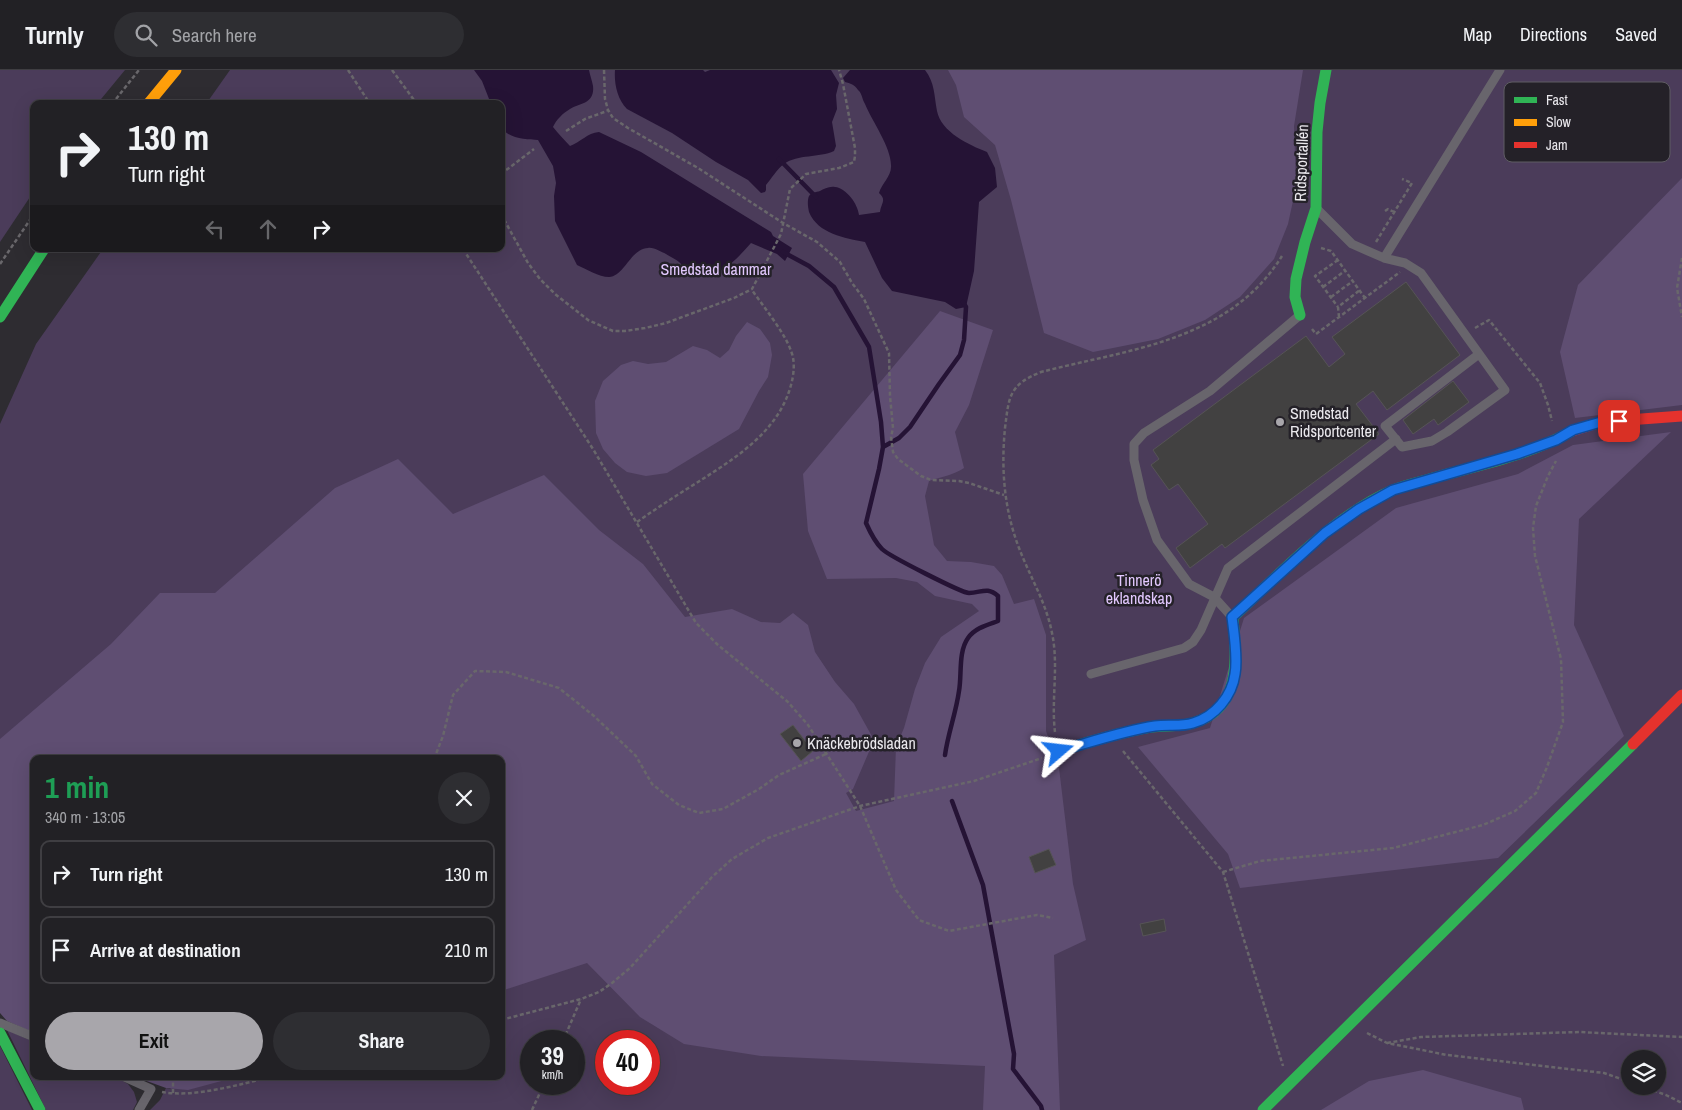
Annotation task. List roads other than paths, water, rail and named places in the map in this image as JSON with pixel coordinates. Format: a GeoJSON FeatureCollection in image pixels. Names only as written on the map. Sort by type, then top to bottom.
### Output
{"type":"FeatureCollection","features":[{"type":"Feature","properties":{"kind":"street"},"geometry":{"type":"LineString","coordinates":[[151,100],[176,70]]}},
{"type":"Feature","properties":{"kind":"street","name":"Ridsportallén"},"geometry":{"type":"LineString","coordinates":[[1300,315],[1295,297],[1296,279],[1316,208],[1317,132],[1326,70]]}},
{"type":"Feature","properties":{"kind":"street"},"geometry":{"type":"LineString","coordinates":[[0,318],[42,252]]}},
{"type":"Feature","properties":{"kind":"street"},"geometry":{"type":"LineString","coordinates":[[0,328],[32,267]]}},
{"type":"Feature","properties":{"kind":"street"},"geometry":{"type":"LineString","coordinates":[[1059,751],[1110,736],[1158,725],[1192,724],[1206,719],[1219,708],[1229,692],[1235,674],[1232,617],[1325,533],[1359,509],[1393,490],[1517,454],[1556,440],[1573,430],[1601,422],[1682,416]]}},
{"type":"Feature","properties":{"kind":"street"},"geometry":{"type":"LineString","coordinates":[[1263,1110],[1682,694]]}},
{"type":"Feature","properties":{"kind":"street"},"geometry":{"type":"LineString","coordinates":[[0,1033],[40,1110]]}},
{"type":"Feature","properties":{"kind":"lane"},"geometry":{"type":"LineString","coordinates":[[1384,258],[1500,70]]}},
{"type":"Feature","properties":{"kind":"lane"},"geometry":{"type":"LineString","coordinates":[[1316,208],[1352,244],[1384,258],[1405,263],[1421,273],[1505,390],[1447,432],[1432,440],[1402,447],[1385,426],[1479,354]]}},
{"type":"Feature","properties":{"kind":"lane"},"geometry":{"type":"LineString","coordinates":[[1232,617],[1214,597],[1189,584],[1157,540],[1143,500],[1134,460],[1134,444],[1144,433],[1210,391],[1300,315]]}},
{"type":"Feature","properties":{"kind":"lane"},"geometry":{"type":"LineString","coordinates":[[1091,674],[1184,648],[1193,642],[1201,630],[1228,568],[1396,439]]}},
{"type":"Feature","properties":{"kind":"lane"},"geometry":{"type":"LineString","coordinates":[[0,1023],[30,1036]]}},
{"type":"Feature","properties":{"kind":"lane"},"geometry":{"type":"LineString","coordinates":[[131,1080],[151,1089],[140,1110]]}},
{"type":"Feature","properties":{"kind":"waterway"},"geometry":{"type":"LineString","coordinates":[[779,159],[816,197]]}},
{"type":"Feature","properties":{"kind":"waterway"},"geometry":{"type":"LineString","coordinates":[[783,252],[809,266],[834,287],[869,347],[883,447],[866,523],[875,540],[887,553],[953,587],[969,593],[991,591],[998,596],[998,621],[974,632],[965,644],[958,699],[945,755]]}},
{"type":"Feature","properties":{"kind":"waterway"},"geometry":{"type":"LineString","coordinates":[[883,447],[899,438],[910,427],[960,355],[964,340],[966,307],[963,302]]}},
{"type":"Feature","properties":{"kind":"waterway"},"geometry":{"type":"LineString","coordinates":[[952,801],[983,885],[1014,1054],[1013,1069],[1042,1110]]}},
{"type":"Feature","properties":{"kind":"place","name":"Smedstad Ridsportcenter"},"geometry":{"type":"Point","coordinates":[1280,422]}},
{"type":"Feature","properties":{"kind":"place","name":"Knäckebrödsladan"},"geometry":{"type":"Point","coordinates":[797,743]}},
{"type":"Feature","properties":{"kind":"park label","name":"Smedstad dammar"},"geometry":{"type":"Point","coordinates":[716,269]}},
{"type":"Feature","properties":{"kind":"park label","name":"Tinnerö eklandskap"},"geometry":{"type":"Point","coordinates":[1139,589]}}]}
